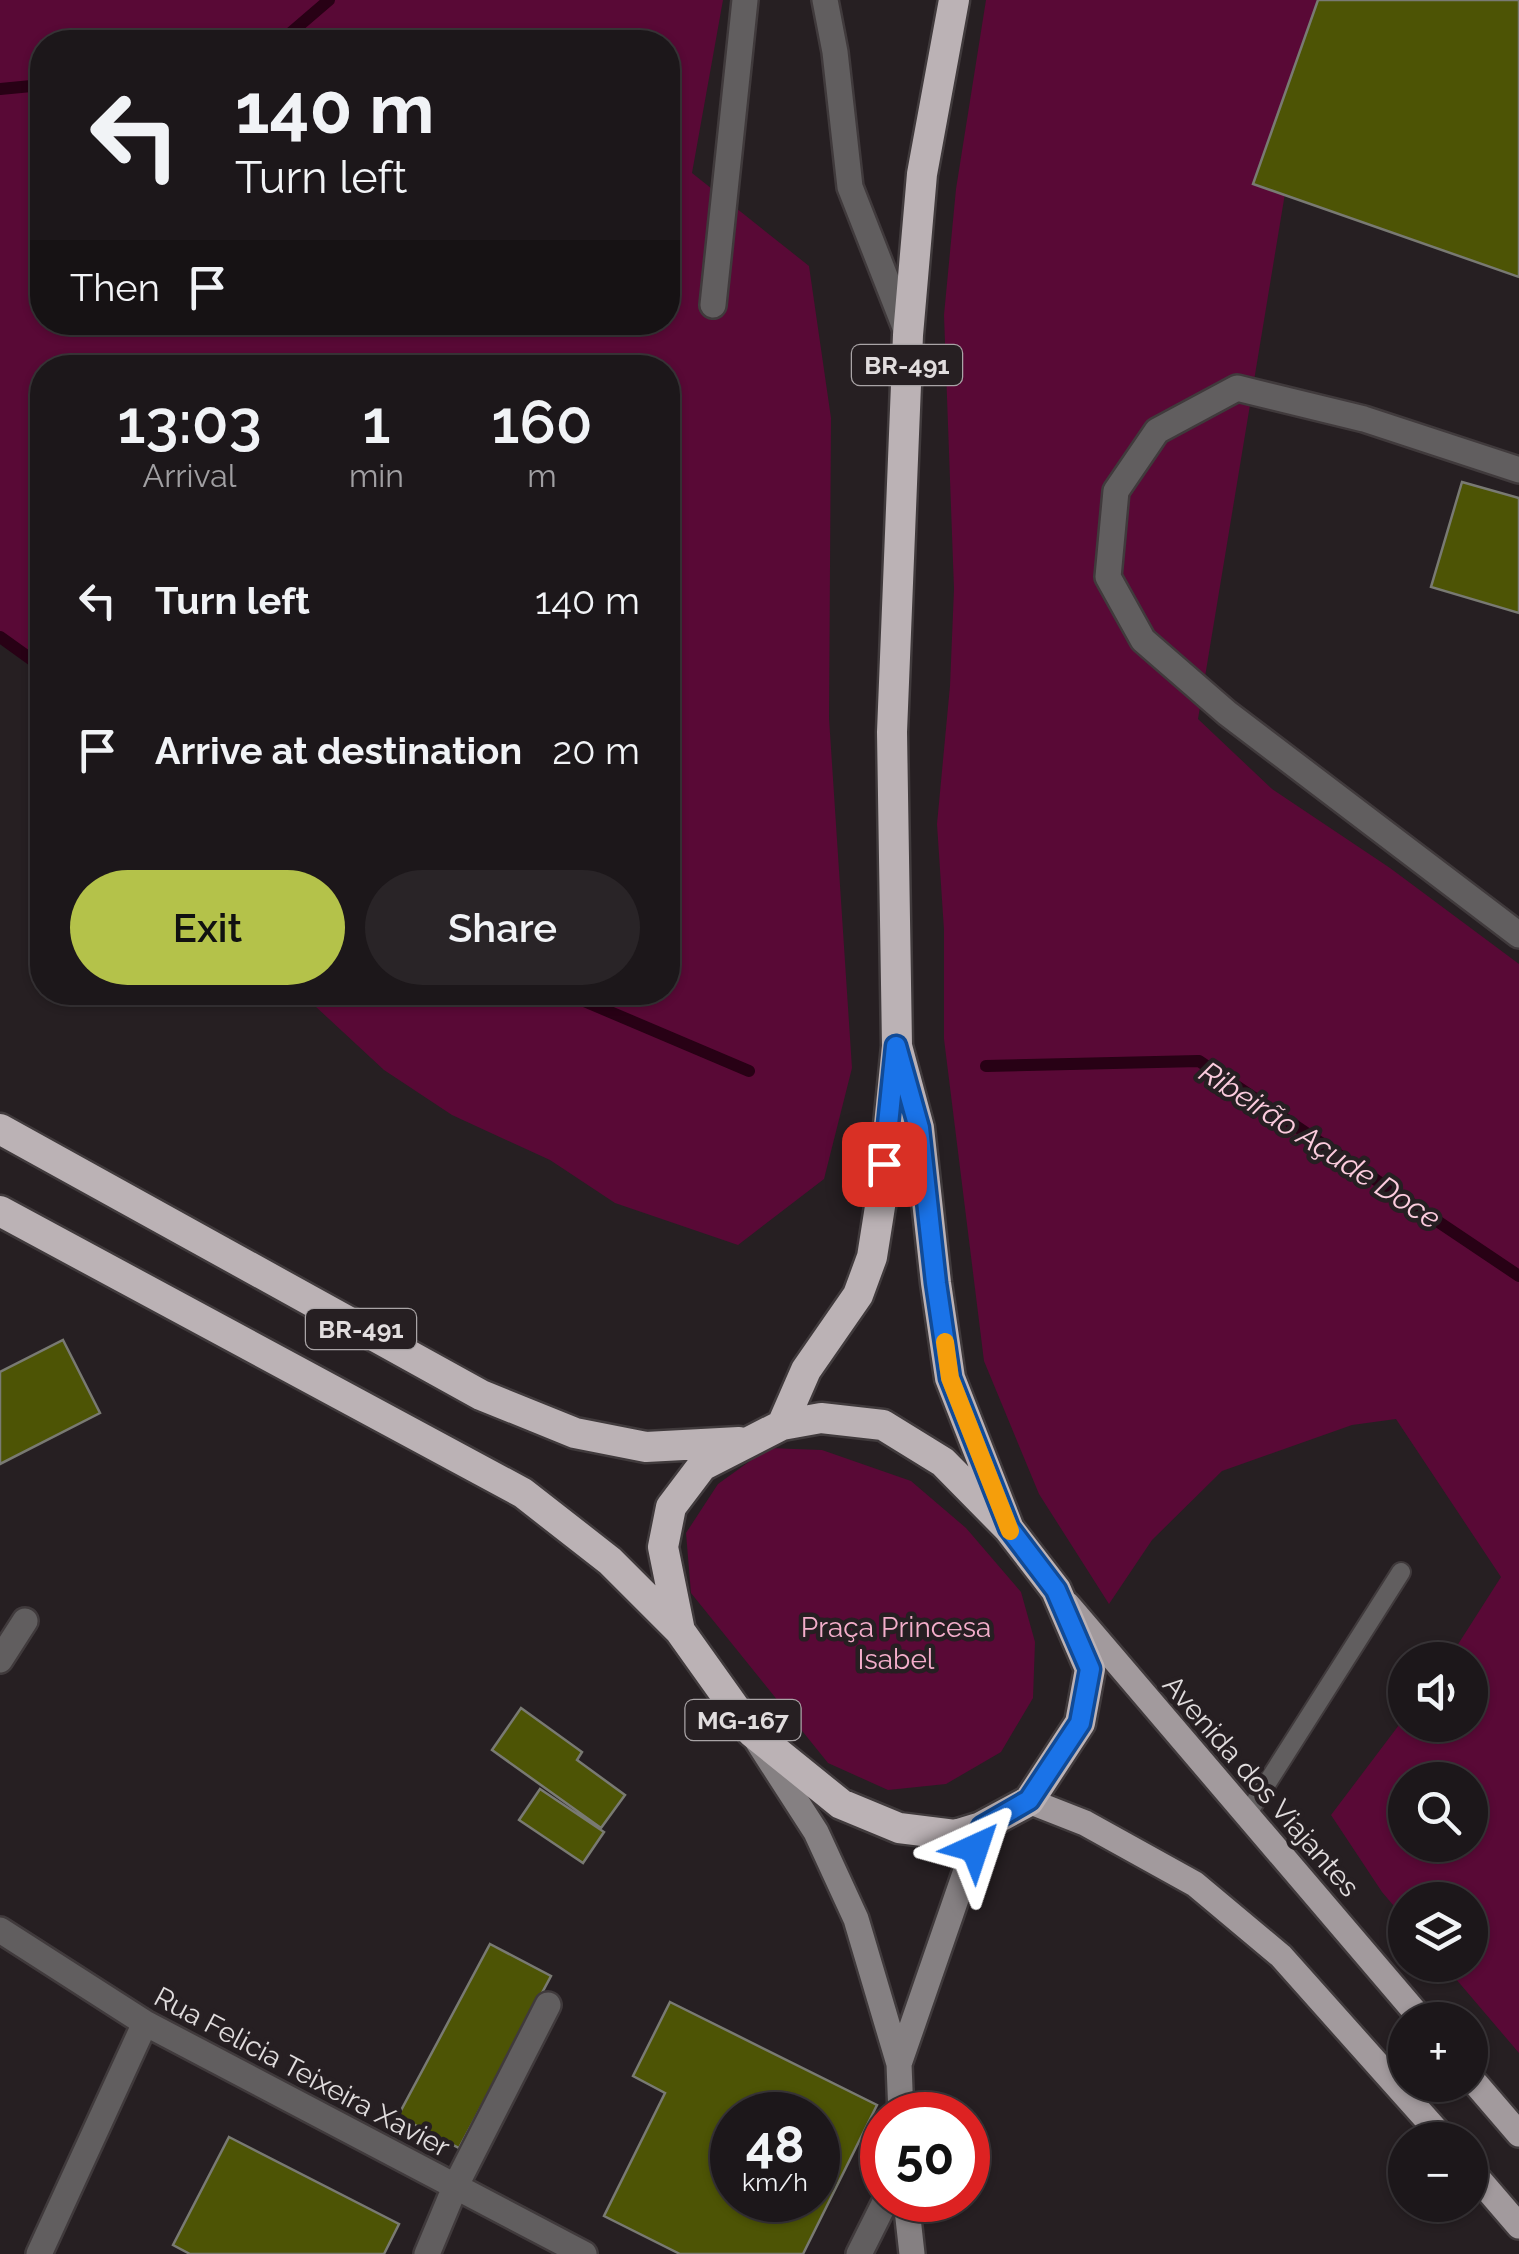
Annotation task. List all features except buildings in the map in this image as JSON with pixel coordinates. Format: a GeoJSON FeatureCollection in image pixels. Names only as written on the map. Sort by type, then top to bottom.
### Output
{"type":"FeatureCollection","features":[{"type":"Feature","properties":{"kind":"highway","name":"BR-491"},"geometry":{"type":"LineString","coordinates":[[782,1426],[806,1370],[858,1295],[872,1256],[882,1194],[896,1046],[892,732],[908,335],[922,174],[954,0]]}},
{"type":"Feature","properties":{"kind":"highway","name":"BR-491"},"geometry":{"type":"LineString","coordinates":[[896,1046],[919,1128],[950,1378],[1009,1528]]}},
{"type":"Feature","properties":{"kind":"highway","name":"BR-491"},"geometry":{"type":"LineString","coordinates":[[0,1130],[481,1395],[575,1433],[646,1447],[746,1442]]}},
{"type":"Feature","properties":{"kind":"highway","name":"BR-491"},"geometry":{"type":"LineString","coordinates":[[0,1211],[523,1493],[610,1560],[680,1631]]}},
{"type":"Feature","properties":{"kind":"highway","name":"MG-167"},"geometry":{"type":"LineString","coordinates":[[820,1418],[883,1425],[943,1462],[1009,1528],[1056,1590],[1090,1669],[1080,1723],[1029,1800],[982,1827],[955,1835],[899,1828],[841,1804],[752,1732],[680,1631],[663,1547],[671,1507],[702,1466],[782,1426],[820,1418]]}},
{"type":"Feature","properties":{"kind":"main road","name":"Avenida dos Viajantes"},"geometry":{"type":"LineString","coordinates":[[1056,1590],[1407,2002]]}},
{"type":"Feature","properties":{"kind":"main road"},"geometry":{"type":"LineString","coordinates":[[752,1732],[816,1832],[856,1919],[899,2064],[900,2092]]}},
{"type":"Feature","properties":{"kind":"main road"},"geometry":{"type":"LineString","coordinates":[[1029,1800],[1085,1823],[1195,1884],[1281,1956],[1429,2122]]}},
{"type":"Feature","properties":{"kind":"main road"},"geometry":{"type":"LineString","coordinates":[[899,2064],[982,1827]]}},
{"type":"Feature","properties":{"kind":"main road"},"geometry":{"type":"LineString","coordinates":[[1488,2098],[1519,2134]]}},
{"type":"Feature","properties":{"kind":"main road"},"geometry":{"type":"LineString","coordinates":[[1488,2190],[1519,2226]]}},
{"type":"Feature","properties":{"kind":"main road"},"geometry":{"type":"LineString","coordinates":[[908,2222],[912,2254]]}},
{"type":"Feature","properties":{"kind":"street"},"geometry":{"type":"LineString","coordinates":[[712,304],[745,0]]}},
{"type":"Feature","properties":{"kind":"street"},"geometry":{"type":"LineString","coordinates":[[825,0],[836,52],[850,187],[908,335]]}},
{"type":"Feature","properties":{"kind":"street"},"geometry":{"type":"LineString","coordinates":[[1519,470],[1364,419],[1237,388],[1157,431],[1116,491],[1108,577],[1143,640],[1227,713],[1519,934]]}},
{"type":"Feature","properties":{"kind":"street"},"geometry":{"type":"LineString","coordinates":[[0,1660],[25,1621]]}},
{"type":"Feature","properties":{"kind":"street","name":"Rua Felicia Teixeira Xavier"},"geometry":{"type":"LineString","coordinates":[[0,1930],[145,2023],[584,2254]]}},
{"type":"Feature","properties":{"kind":"street"},"geometry":{"type":"LineString","coordinates":[[428,2254],[454,2186],[548,2005]]}},
{"type":"Feature","properties":{"kind":"street"},"geometry":{"type":"LineString","coordinates":[[40,2254],[145,2023]]}},
{"type":"Feature","properties":{"kind":"street"},"geometry":{"type":"LineString","coordinates":[[858,2254],[875,2222]]}},
{"type":"Feature","properties":{"kind":"lane"},"geometry":{"type":"LineString","coordinates":[[1248,1814],[1401,1572]]}},
{"type":"Feature","properties":{"kind":"green space"},"geometry":{"type":"Polygon","coordinates":[[[0,0],[723,0],[692,173],[809,266],[831,418],[829,718],[852,1068],[824,1179],[738,1245],[615,1203],[550,1160],[452,1115],[384,1070],[314,1005],[680,1005],[680,355],[30,355],[30,654],[0,632],[0,0]]]}},
{"type":"Feature","properties":{"kind":"green space"},"geometry":{"type":"Polygon","coordinates":[[[986,0],[1317,0],[1198,719],[1272,789],[1390,868],[1519,964],[1519,2053],[1488,2017],[1488,2002],[1476,2002],[1458,1982],[1488,1982],[1488,1882],[1388,1882],[1388,1899],[1331,1815],[1388,1740],[1488,1742],[1488,1642],[1459,1642],[1501,1577],[1396,1419],[1352,1425],[1222,1471],[1152,1540],[1109,1604],[1039,1494],[984,1361],[944,1039],[944,930],[937,824],[950,686],[954,589],[944,315],[956,189],[986,0]]]}},
{"type":"Feature","properties":{"kind":"green space","name":"Praça Princesa Isabel"},"geometry":{"type":"Polygon","coordinates":[[[768,1448],[822,1450],[911,1481],[966,1528],[1021,1592],[1035,1642],[1033,1698],[1001,1752],[946,1784],[888,1790],[828,1763],[691,1593],[686,1533],[718,1484],[768,1448]]]}},
{"type":"Feature","properties":{"kind":"waterway"},"geometry":{"type":"LineString","coordinates":[[294,30],[329,0]]}},
{"type":"Feature","properties":{"kind":"waterway"},"geometry":{"type":"LineString","coordinates":[[0,89],[30,86]]}},
{"type":"Feature","properties":{"kind":"waterway","name":"Ribeirão Açude Doce"},"geometry":{"type":"LineString","coordinates":[[0,637],[30,658]]}},
{"type":"Feature","properties":{"kind":"waterway","name":"Ribeirão Açude Doce"},"geometry":{"type":"LineString","coordinates":[[594,1005],[749,1071]]}},
{"type":"Feature","properties":{"kind":"waterway","name":"Ribeirão Açude Doce"},"geometry":{"type":"LineString","coordinates":[[986,1066],[1199,1061],[1519,1276]]}},
{"type":"Feature","properties":{"kind":"slow traffic"},"geometry":{"type":"LineString","coordinates":[[945,1342],[950,1378],[1010,1531]]}},
{"type":"Feature","properties":{"kind":"route"},"geometry":{"type":"LineString","coordinates":[[884,1164],[896,1046],[919,1128],[950,1378],[1009,1528],[1056,1590],[1090,1669],[1080,1723],[1029,1800],[982,1827],[975,1848]]}}]}
